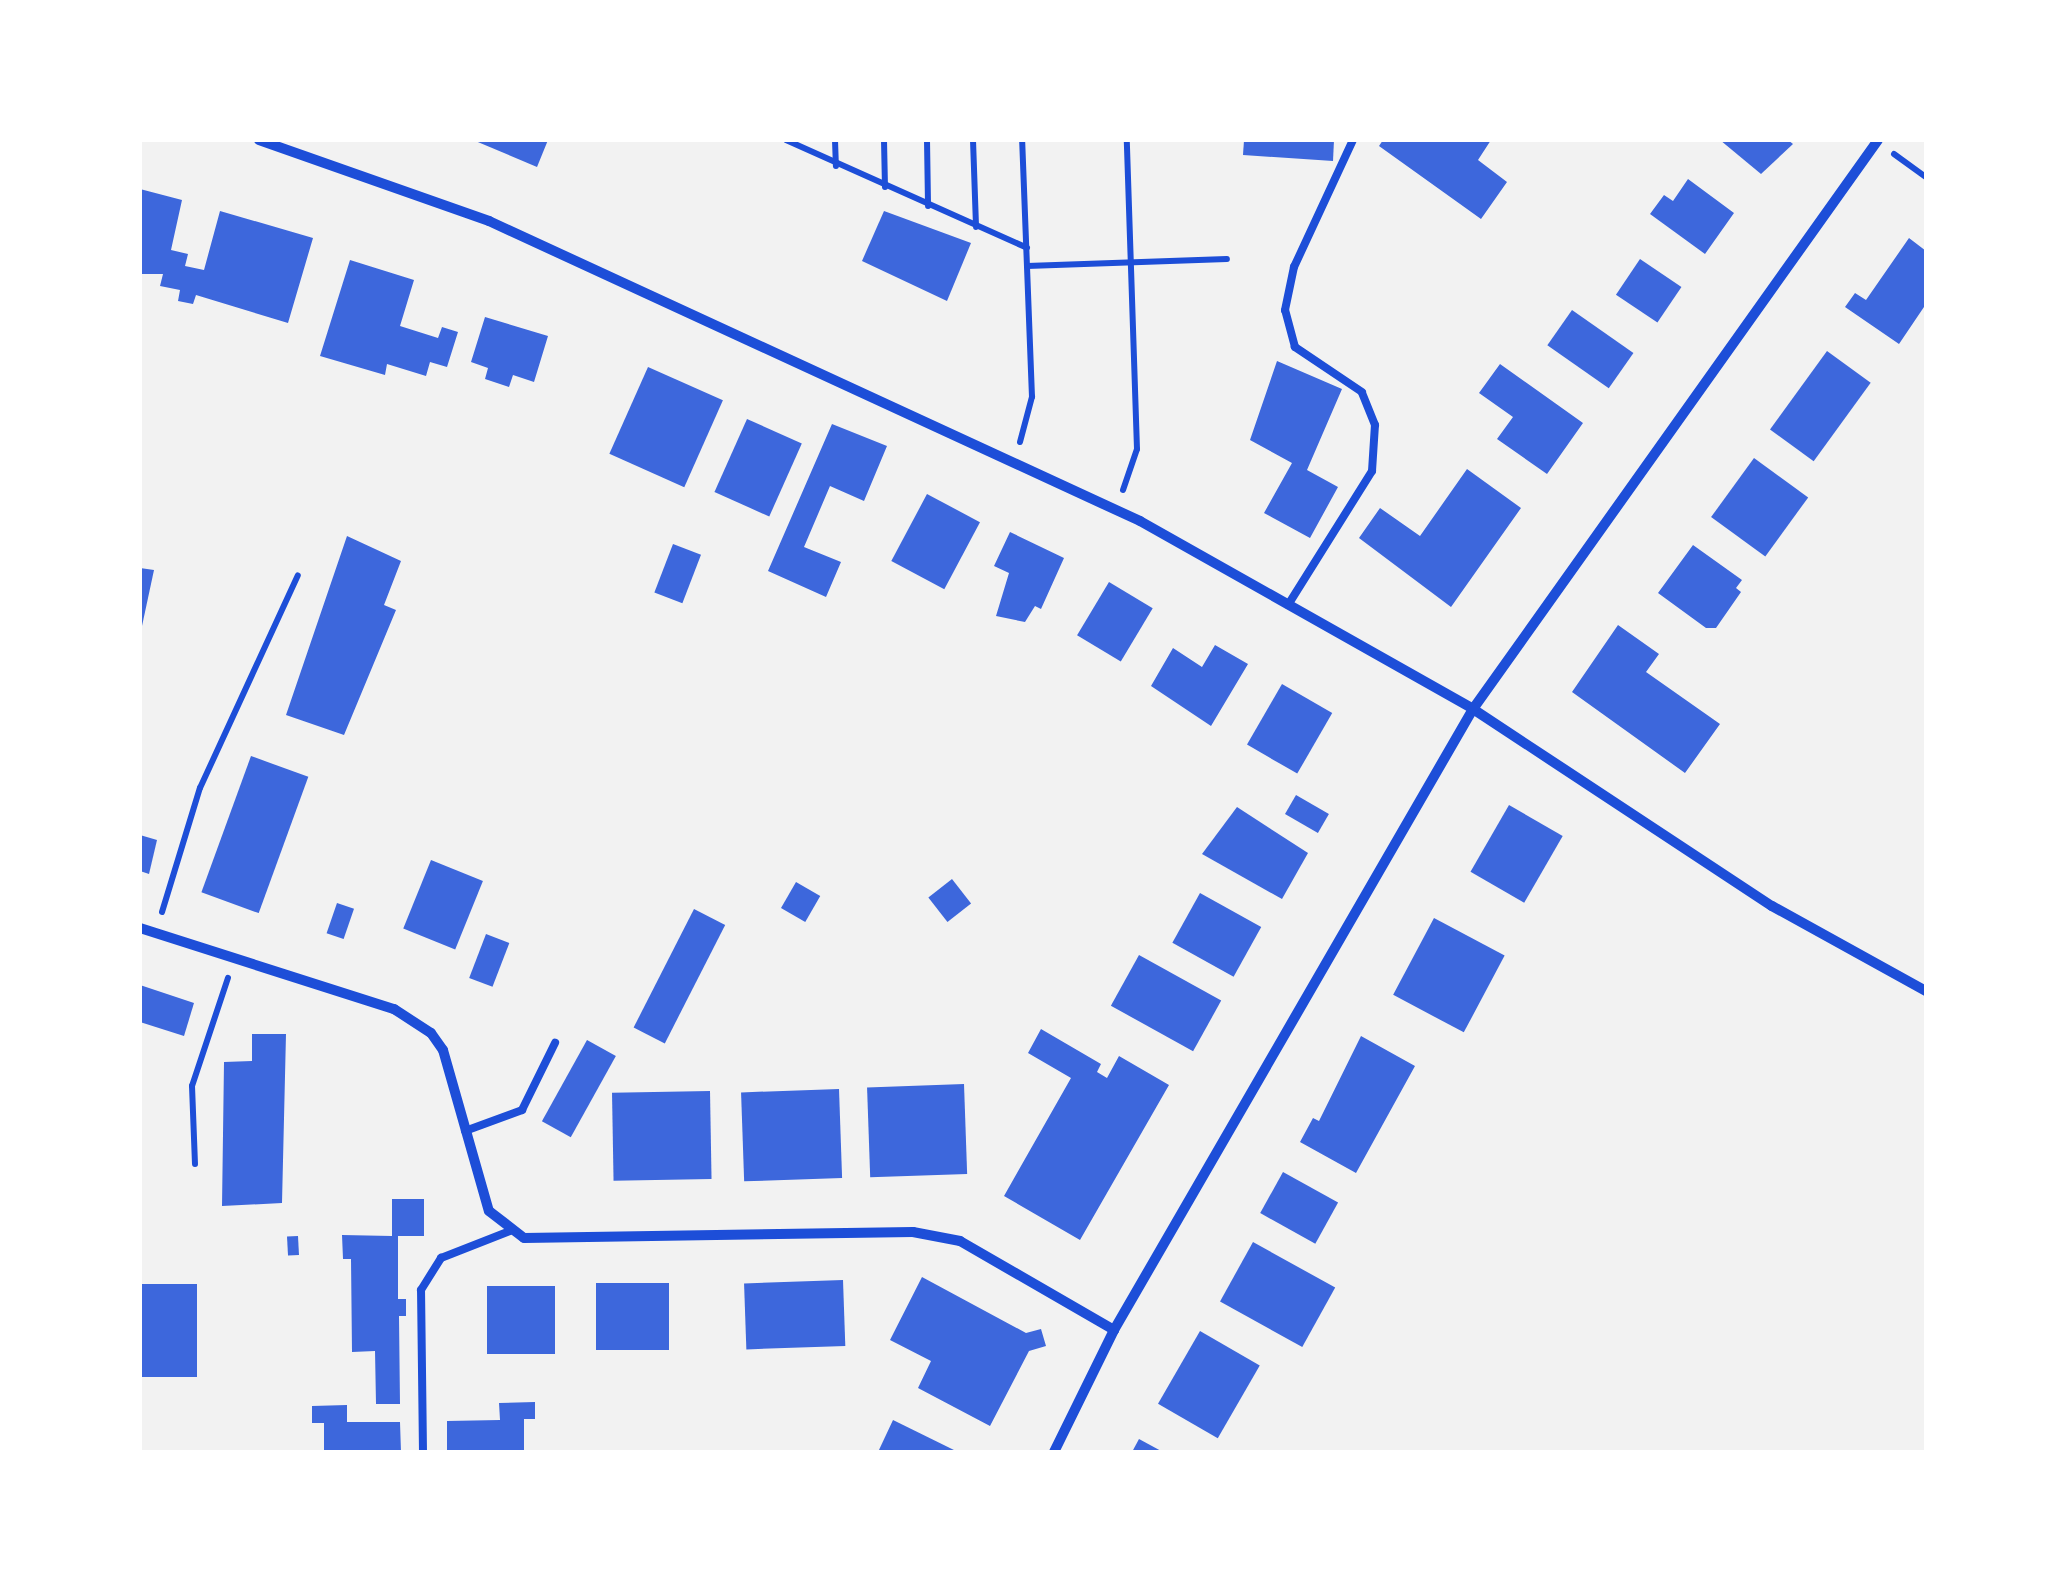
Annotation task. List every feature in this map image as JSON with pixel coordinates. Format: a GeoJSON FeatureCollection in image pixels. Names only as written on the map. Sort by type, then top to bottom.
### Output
{"type":"FeatureCollection","features":[{"type":"Feature","properties":{"kind":"street"},"geometry":{"type":"LineString","coordinates":[[259,140],[489,221],[1116,510],[1473,708],[1772,906],[1926,990]]}},
{"type":"Feature","properties":{"kind":"street"},"geometry":{"type":"LineString","coordinates":[[1054,1452],[1114,1330],[1473,708],[1877,141]]}},
{"type":"Feature","properties":{"kind":"street"},"geometry":{"type":"LineString","coordinates":[[140,928],[394,1010],[419,1024],[443,1050],[488,1211],[524,1238],[913,1232],[960,1241],[1114,1330]]}},
{"type":"Feature","properties":{"kind":"lane"},"geometry":{"type":"LineString","coordinates":[[1288,605],[1372,471],[1375,424],[1362,392],[1294,347],[1285,310],[1294,267],[1352,140]]}},
{"type":"Feature","properties":{"kind":"lane"},"geometry":{"type":"LineString","coordinates":[[466,1131],[522,1110],[555,1043]]}},
{"type":"Feature","properties":{"kind":"lane"},"geometry":{"type":"LineString","coordinates":[[423,1452],[421,1290],[441,1258],[510,1231]]}},
{"type":"Feature","properties":{"kind":"path"},"geometry":{"type":"LineString","coordinates":[[786,140],[836,166],[1026,248]]}},
{"type":"Feature","properties":{"kind":"path"},"geometry":{"type":"LineString","coordinates":[[835,140],[836,166]]}},
{"type":"Feature","properties":{"kind":"path"},"geometry":{"type":"LineString","coordinates":[[884,140],[885,187]]}},
{"type":"Feature","properties":{"kind":"path"},"geometry":{"type":"LineString","coordinates":[[927,140],[928,206]]}},
{"type":"Feature","properties":{"kind":"path"},"geometry":{"type":"LineString","coordinates":[[974,140],[976,226]]}},
{"type":"Feature","properties":{"kind":"path"},"geometry":{"type":"LineString","coordinates":[[1014,463],[1032,397],[1022,140]]}},
{"type":"Feature","properties":{"kind":"path"},"geometry":{"type":"LineString","coordinates":[[1116,510],[1137,449],[1127,140]]}},
{"type":"Feature","properties":{"kind":"path"},"geometry":{"type":"LineString","coordinates":[[1877,141],[1926,177]]}},
{"type":"Feature","properties":{"kind":"path"},"geometry":{"type":"LineString","coordinates":[[1027,266],[1227,259]]}},
{"type":"Feature","properties":{"kind":"path"},"geometry":{"type":"LineString","coordinates":[[156,932],[200,788],[298,575]]}},
{"type":"Feature","properties":{"kind":"path"},"geometry":{"type":"LineString","coordinates":[[194,1164],[192,1086],[235,958]]}},
{"type":"Feature","properties":{"kind":"building"},"geometry":{"type":"Polygon","coordinates":[[[473,140],[548,140],[537,167],[473,140]]]}},
{"type":"Feature","properties":{"kind":"building"},"geometry":{"type":"Polygon","coordinates":[[[1244,140],[1334,140],[1333,161],[1243,155],[1244,140]]]}},
{"type":"Feature","properties":{"kind":"building"},"geometry":{"type":"Polygon","coordinates":[[[1383,140],[1491,140],[1478,160],[1507,182],[1481,219],[1379,146],[1383,140]]]}},
{"type":"Feature","properties":{"kind":"building"},"geometry":{"type":"Polygon","coordinates":[[[1720,140],[1788,140],[1793,144],[1761,174],[1720,140]]]}},
{"type":"Feature","properties":{"kind":"building"},"geometry":{"type":"Polygon","coordinates":[[[1688,179],[1734,213],[1705,254],[1650,214],[1664,195],[1673,201],[1688,179]]]}},
{"type":"Feature","properties":{"kind":"building"},"geometry":{"type":"Polygon","coordinates":[[[140,189],[182,200],[171,250],[188,254],[185,266],[204,270],[220,211],[313,238],[288,323],[196,295],[193,304],[178,301],[180,290],[160,286],[163,274],[140,274],[140,189]]]}},
{"type":"Feature","properties":{"kind":"building"},"geometry":{"type":"Polygon","coordinates":[[[884,211],[971,243],[947,301],[862,261],[884,211]]]}},
{"type":"Feature","properties":{"kind":"building"},"geometry":{"type":"Polygon","coordinates":[[[1909,238],[1926,251],[1926,304],[1899,344],[1845,307],[1855,293],[1866,300],[1909,238]]]}},
{"type":"Feature","properties":{"kind":"building"},"geometry":{"type":"Polygon","coordinates":[[[1640,259],[1681,287],[1657,323],[1616,295],[1640,259]]]}},
{"type":"Feature","properties":{"kind":"building"},"geometry":{"type":"Polygon","coordinates":[[[350,260],[414,280],[400,326],[438,338],[442,327],[458,332],[447,367],[430,362],[426,376],[387,364],[385,375],[320,356],[350,260]]]}},
{"type":"Feature","properties":{"kind":"building"},"geometry":{"type":"Polygon","coordinates":[[[1572,310],[1633,353],[1609,388],[1547,345],[1572,310]]]}},
{"type":"Feature","properties":{"kind":"building"},"geometry":{"type":"Polygon","coordinates":[[[485,317],[548,336],[534,382],[513,375],[509,387],[485,379],[488,368],[471,362],[485,317]]]}},
{"type":"Feature","properties":{"kind":"building"},"geometry":{"type":"Polygon","coordinates":[[[1827,351],[1871,383],[1814,461],[1770,429],[1827,351]]]}},
{"type":"Feature","properties":{"kind":"building"},"geometry":{"type":"Polygon","coordinates":[[[1277,361],[1342,389],[1307,470],[1338,487],[1310,538],[1264,513],[1292,463],[1250,440],[1277,361]]]}},
{"type":"Feature","properties":{"kind":"building"},"geometry":{"type":"Polygon","coordinates":[[[1500,364],[1583,423],[1547,474],[1497,439],[1513,417],[1479,393],[1500,364]]]}},
{"type":"Feature","properties":{"kind":"building"},"geometry":{"type":"Polygon","coordinates":[[[648,367],[723,400],[684,487],[609,454],[648,367]]]}},
{"type":"Feature","properties":{"kind":"building"},"geometry":{"type":"Polygon","coordinates":[[[747,419],[802,443],[769,516],[714,492],[747,419]]]}},
{"type":"Feature","properties":{"kind":"building"},"geometry":{"type":"Polygon","coordinates":[[[832,424],[887,446],[864,501],[830,486],[804,547],[841,562],[826,597],[768,571],[832,424]]]}},
{"type":"Feature","properties":{"kind":"building"},"geometry":{"type":"Polygon","coordinates":[[[1754,458],[1808,497],[1765,556],[1711,517],[1754,458]]]}},
{"type":"Feature","properties":{"kind":"building"},"geometry":{"type":"Polygon","coordinates":[[[1467,469],[1521,508],[1451,607],[1359,538],[1380,508],[1420,536],[1467,469]]]}},
{"type":"Feature","properties":{"kind":"building"},"geometry":{"type":"Polygon","coordinates":[[[927,494],[980,522],[944,589],[891,561],[927,494]]]}},
{"type":"Feature","properties":{"kind":"building"},"geometry":{"type":"Polygon","coordinates":[[[1010,532],[1064,558],[1041,609],[1035,606],[1025,622],[996,616],[1009,573],[994,566],[1010,532]]]}},
{"type":"Feature","properties":{"kind":"building"},"geometry":{"type":"Polygon","coordinates":[[[347,536],[401,561],[384,605],[396,610],[344,735],[286,715],[347,536]]]}},
{"type":"Feature","properties":{"kind":"building"},"geometry":{"type":"Polygon","coordinates":[[[673,544],[701,555],[682,603],[654,593],[673,544]]]}},
{"type":"Feature","properties":{"kind":"building"},"geometry":{"type":"Polygon","coordinates":[[[1693,545],[1742,580],[1736,588],[1741,592],[1716,628],[1706,628],[1658,593],[1693,545]]]}},
{"type":"Feature","properties":{"kind":"building"},"geometry":{"type":"Polygon","coordinates":[[[140,568],[154,570],[142,626],[140,626],[140,568]]]}},
{"type":"Feature","properties":{"kind":"building"},"geometry":{"type":"Polygon","coordinates":[[[1109,582],[1153,608],[1121,661],[1077,635],[1109,582]]]}},
{"type":"Feature","properties":{"kind":"building"},"geometry":{"type":"Polygon","coordinates":[[[1618,625],[1659,654],[1646,672],[1720,724],[1685,773],[1572,692],[1618,625]]]}},
{"type":"Feature","properties":{"kind":"building"},"geometry":{"type":"Polygon","coordinates":[[[1215,645],[1248,664],[1211,726],[1151,686],[1173,648],[1202,667],[1215,645]]]}},
{"type":"Feature","properties":{"kind":"building"},"geometry":{"type":"Polygon","coordinates":[[[1282,684],[1332,713],[1297,774],[1247,745],[1282,684]]]}},
{"type":"Feature","properties":{"kind":"building"},"geometry":{"type":"Polygon","coordinates":[[[251,756],[308,777],[259,913],[201,892],[251,756]]]}},
{"type":"Feature","properties":{"kind":"building"},"geometry":{"type":"Polygon","coordinates":[[[1296,795],[1329,814],[1318,833],[1285,814],[1296,795]]]}},
{"type":"Feature","properties":{"kind":"building"},"geometry":{"type":"Polygon","coordinates":[[[1509,805],[1563,836],[1524,903],[1470,872],[1509,805]]]}},
{"type":"Feature","properties":{"kind":"building"},"geometry":{"type":"Polygon","coordinates":[[[1237,807],[1308,853],[1282,899],[1202,854],[1237,807]]]}},
{"type":"Feature","properties":{"kind":"building"},"geometry":{"type":"Polygon","coordinates":[[[140,835],[157,840],[149,874],[140,871],[140,835]]]}},
{"type":"Feature","properties":{"kind":"building"},"geometry":{"type":"Polygon","coordinates":[[[431,860],[483,881],[455,950],[403,929],[431,860]]]}},
{"type":"Feature","properties":{"kind":"building"},"geometry":{"type":"Polygon","coordinates":[[[952,879],[971,903],[947,922],[928,897],[952,879]]]}},
{"type":"Feature","properties":{"kind":"building"},"geometry":{"type":"Polygon","coordinates":[[[796,882],[820,896],[805,922],[781,908],[796,882]]]}},
{"type":"Feature","properties":{"kind":"building"},"geometry":{"type":"Polygon","coordinates":[[[1200,893],[1261,927],[1234,977],[1172,943],[1200,893]]]}},
{"type":"Feature","properties":{"kind":"building"},"geometry":{"type":"Polygon","coordinates":[[[337,903],[354,909],[344,939],[327,933],[337,903]]]}},
{"type":"Feature","properties":{"kind":"building"},"geometry":{"type":"Polygon","coordinates":[[[694,909],[725,925],[665,1043],[634,1028],[694,909]]]}},
{"type":"Feature","properties":{"kind":"building"},"geometry":{"type":"Polygon","coordinates":[[[1434,918],[1505,956],[1464,1032],[1393,995],[1434,918]]]}},
{"type":"Feature","properties":{"kind":"building"},"geometry":{"type":"Polygon","coordinates":[[[486,934],[509,943],[492,987],[469,978],[486,934]]]}},
{"type":"Feature","properties":{"kind":"building"},"geometry":{"type":"Polygon","coordinates":[[[1139,955],[1221,1001],[1193,1051],[1111,1006],[1139,955]]]}},
{"type":"Feature","properties":{"kind":"building"},"geometry":{"type":"Polygon","coordinates":[[[140,985],[194,1003],[184,1036],[140,1022],[140,985]]]}},
{"type":"Feature","properties":{"kind":"building"},"geometry":{"type":"Polygon","coordinates":[[[1041,1029],[1101,1064],[1097,1072],[1107,1078],[1119,1056],[1169,1085],[1080,1240],[1004,1196],[1071,1078],[1028,1053],[1041,1029]]]}},
{"type":"Feature","properties":{"kind":"building"},"geometry":{"type":"Polygon","coordinates":[[[252,1034],[286,1034],[282,1203],[222,1206],[224,1062],[252,1061],[252,1034]]]}},
{"type":"Feature","properties":{"kind":"building"},"geometry":{"type":"Polygon","coordinates":[[[1361,1036],[1415,1066],[1356,1173],[1300,1142],[1313,1118],[1319,1121],[1361,1036]]]}},
{"type":"Feature","properties":{"kind":"building"},"geometry":{"type":"Polygon","coordinates":[[[587,1040],[616,1056],[571,1137],[542,1121],[587,1040]]]}},
{"type":"Feature","properties":{"kind":"building"},"geometry":{"type":"Polygon","coordinates":[[[964,1084],[967,1174],[870,1177],[867,1087],[964,1084]]]}},
{"type":"Feature","properties":{"kind":"building"},"geometry":{"type":"Polygon","coordinates":[[[839,1089],[842,1178],[744,1181],[741,1092],[839,1089]]]}},
{"type":"Feature","properties":{"kind":"building"},"geometry":{"type":"Polygon","coordinates":[[[710,1091],[712,1179],[614,1181],[612,1093],[710,1091]]]}},
{"type":"Feature","properties":{"kind":"building"},"geometry":{"type":"Polygon","coordinates":[[[1283,1172],[1338,1203],[1315,1244],[1260,1213],[1283,1172]]]}},
{"type":"Feature","properties":{"kind":"building"},"geometry":{"type":"Polygon","coordinates":[[[392,1199],[424,1199],[424,1236],[398,1236],[398,1299],[406,1299],[406,1316],[399,1316],[400,1404],[376,1404],[375,1351],[352,1352],[351,1259],[343,1259],[342,1235],[392,1236],[392,1199]]]}},
{"type":"Feature","properties":{"kind":"building"},"geometry":{"type":"Polygon","coordinates":[[[298,1236],[299,1255],[288,1256],[287,1237],[298,1236]]]}},
{"type":"Feature","properties":{"kind":"building"},"geometry":{"type":"Polygon","coordinates":[[[1253,1242],[1335,1288],[1302,1347],[1220,1301],[1253,1242]]]}},
{"type":"Feature","properties":{"kind":"building"},"geometry":{"type":"Polygon","coordinates":[[[922,1277],[1026,1333],[1041,1329],[1046,1346],[1029,1351],[990,1426],[918,1388],[931,1361],[890,1340],[922,1277]]]}},
{"type":"Feature","properties":{"kind":"building"},"geometry":{"type":"Polygon","coordinates":[[[843,1280],[845,1346],[746,1349],[744,1283],[843,1280]]]}},
{"type":"Feature","properties":{"kind":"building"},"geometry":{"type":"Polygon","coordinates":[[[596,1283],[669,1283],[669,1350],[596,1350],[596,1283]]]}},
{"type":"Feature","properties":{"kind":"building"},"geometry":{"type":"Polygon","coordinates":[[[140,1284],[197,1284],[197,1377],[140,1377],[140,1284]]]}},
{"type":"Feature","properties":{"kind":"building"},"geometry":{"type":"Polygon","coordinates":[[[487,1286],[555,1286],[555,1354],[487,1354],[487,1286]]]}},
{"type":"Feature","properties":{"kind":"building"},"geometry":{"type":"Polygon","coordinates":[[[1200,1331],[1260,1366],[1218,1438],[1158,1404],[1200,1331]]]}},
{"type":"Feature","properties":{"kind":"building"},"geometry":{"type":"Polygon","coordinates":[[[535,1402],[535,1419],[524,1419],[524,1452],[447,1452],[447,1421],[500,1420],[499,1403],[535,1402]]]}},
{"type":"Feature","properties":{"kind":"building"},"geometry":{"type":"Polygon","coordinates":[[[347,1405],[347,1422],[400,1422],[401,1452],[324,1452],[324,1423],[312,1423],[312,1406],[347,1405]]]}},
{"type":"Feature","properties":{"kind":"building"},"geometry":{"type":"Polygon","coordinates":[[[893,1420],[958,1452],[878,1452],[893,1420]]]}},
{"type":"Feature","properties":{"kind":"building"},"geometry":{"type":"Polygon","coordinates":[[[1139,1439],[1163,1452],[1132,1452],[1139,1439]]]}}]}
